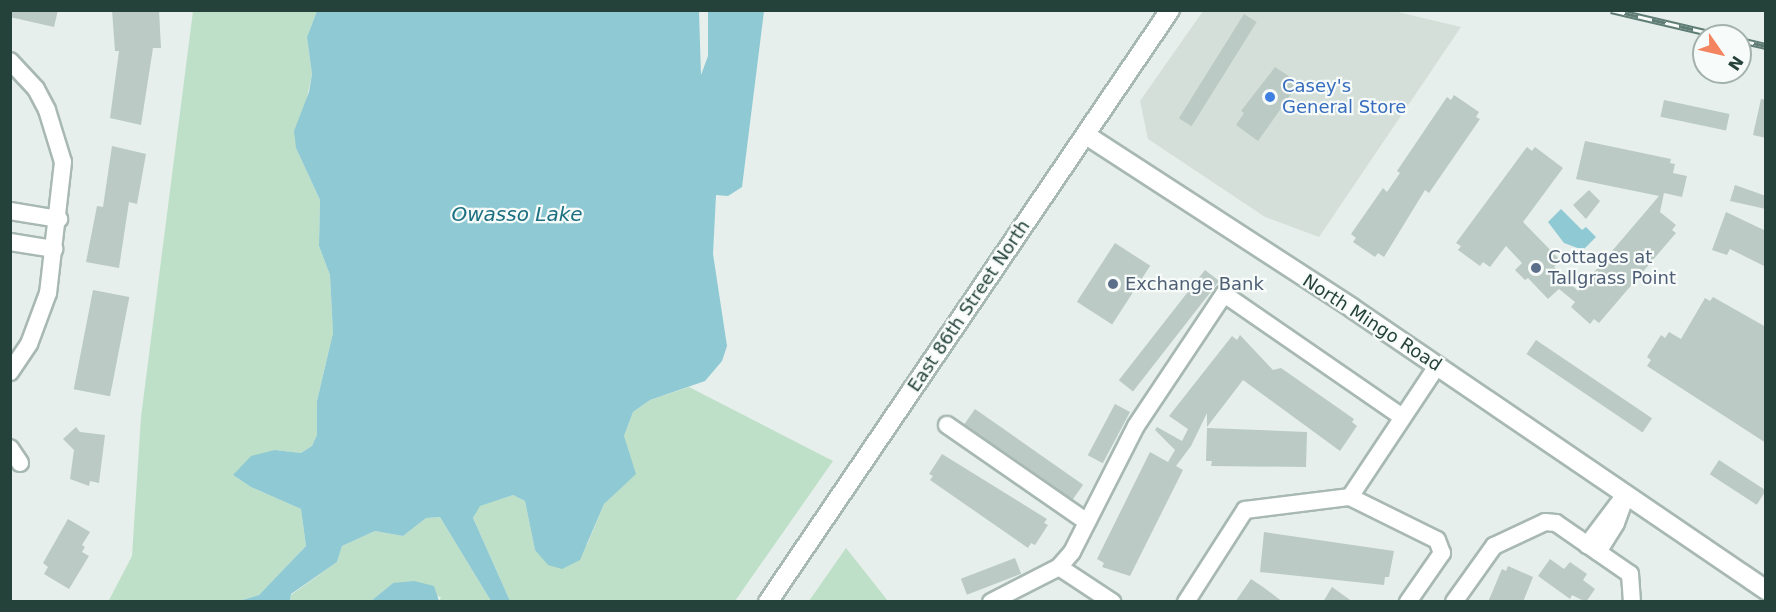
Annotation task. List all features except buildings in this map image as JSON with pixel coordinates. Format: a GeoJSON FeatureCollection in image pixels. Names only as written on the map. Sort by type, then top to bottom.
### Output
{"type":"FeatureCollection","features":[{"type":"Feature","properties":{"kind":"street","name":"East 86th Street North"},"geometry":{"type":"LineString","coordinates":[[768,602],[1170,10]]}},
{"type":"Feature","properties":{"kind":"street"},"geometry":{"type":"LineString","coordinates":[[10,61],[36,89],[54,125],[63,162],[59,219],[41,318],[10,372]]}},
{"type":"Feature","properties":{"kind":"street","name":"North Mingo Road"},"geometry":{"type":"LineString","coordinates":[[1086,135],[1437,366],[1766,590]]}},
{"type":"Feature","properties":{"kind":"street"},"geometry":{"type":"LineString","coordinates":[[10,211],[59,219]]}},
{"type":"Feature","properties":{"kind":"street"},"geometry":{"type":"LineString","coordinates":[[10,242],[54,249]]}},
{"type":"Feature","properties":{"kind":"street"},"geometry":{"type":"LineString","coordinates":[[991,602],[1059,567],[1087,522],[1136,426],[1224,294],[1401,416]]}},
{"type":"Feature","properties":{"kind":"street"},"geometry":{"type":"LineString","coordinates":[[1350,497],[1401,416],[1437,366]]}},
{"type":"Feature","properties":{"kind":"street"},"geometry":{"type":"LineString","coordinates":[[947,425],[1087,522]]}},
{"type":"Feature","properties":{"kind":"street"},"geometry":{"type":"LineString","coordinates":[[10,448],[20,463]]}},
{"type":"Feature","properties":{"kind":"street"},"geometry":{"type":"LineString","coordinates":[[1592,548],[1616,523],[1626,495]]}},
{"type":"Feature","properties":{"kind":"street"},"geometry":{"type":"LineString","coordinates":[[1186,602],[1245,510],[1350,497],[1437,540],[1442,553],[1408,602]]}},
{"type":"Feature","properties":{"kind":"street"},"geometry":{"type":"LineString","coordinates":[[1454,602],[1494,546],[1545,522],[1556,523],[1630,574],[1632,602]]}},
{"type":"Feature","properties":{"kind":"street"},"geometry":{"type":"LineString","coordinates":[[1059,567],[1112,602]]}},
{"type":"Feature","properties":{"kind":"shaded area"},"geometry":{"type":"Polygon","coordinates":[[[1203,11],[1394,11],[1461,27],[1319,237],[1265,217],[1148,139],[1140,101],[1203,11]]]}},
{"type":"Feature","properties":{"kind":"green space"},"geometry":{"type":"Polygon","coordinates":[[[193,11],[317,11],[307,37],[312,74],[296,148],[320,200],[319,246],[330,275],[333,333],[317,401],[317,435],[312,446],[301,453],[275,450],[233,475],[251,487],[301,509],[306,546],[259,595],[239,601],[108,602],[132,556],[141,417],[193,11]]]}},
{"type":"Feature","properties":{"kind":"green space"},"geometry":{"type":"Polygon","coordinates":[[[689,387],[833,461],[735,601],[510,601],[473,518],[480,505],[513,495],[525,501],[535,550],[587,545],[604,504],[618,490],[624,436],[633,412],[650,400],[689,387]]]}},
{"type":"Feature","properties":{"kind":"green space"},"geometry":{"type":"Polygon","coordinates":[[[440,517],[491,601],[439,601],[441,597],[393,583],[371,601],[290,602],[291,595],[337,562],[342,546],[375,531],[403,536],[426,518],[440,517]]]}},
{"type":"Feature","properties":{"kind":"green space"},"geometry":{"type":"Polygon","coordinates":[[[846,548],[888,601],[809,601],[846,548]]]}},
{"type":"Feature","properties":{"kind":"water","name":"Owasso Lake"},"geometry":{"type":"Polygon","coordinates":[[[317,11],[699,11],[701,75],[708,56],[708,11],[764,11],[742,187],[728,196],[716,195],[713,254],[727,346],[722,361],[705,381],[650,400],[633,412],[624,436],[636,474],[604,504],[580,560],[562,569],[548,565],[535,550],[525,501],[513,495],[480,506],[473,518],[510,601],[491,601],[440,517],[426,518],[403,536],[375,531],[342,546],[337,562],[291,594],[290,601],[239,601],[259,595],[306,546],[301,509],[251,487],[233,475],[251,456],[275,450],[301,453],[312,446],[317,435],[317,401],[333,333],[330,275],[319,246],[320,200],[296,148],[294,131],[309,92],[312,74],[307,37],[317,11]]]}},
{"type":"Feature","properties":{"kind":"water"},"geometry":{"type":"Polygon","coordinates":[[[1561,209],[1582,230],[1586,227],[1596,237],[1583,250],[1564,243],[1548,222],[1561,209]]]}},
{"type":"Feature","properties":{"kind":"water"},"geometry":{"type":"Polygon","coordinates":[[[414,581],[434,586],[439,601],[371,601],[393,583],[414,581]]]}},
{"type":"Feature","properties":{"kind":"railway"},"geometry":{"type":"LineString","coordinates":[[1611,10],[1692,29]]}},
{"type":"Feature","properties":{"kind":"railway"},"geometry":{"type":"LineString","coordinates":[[1752,43],[1766,46]]}},
{"type":"Feature","properties":{"kind":"place","name":"Casey's General Store"},"geometry":{"type":"Point","coordinates":[1270,97]}},
{"type":"Feature","properties":{"kind":"place","name":"Cottages at Tallgrass Point"},"geometry":{"type":"Point","coordinates":[1536,268]}},
{"type":"Feature","properties":{"kind":"place","name":"Exchange Bank"},"geometry":{"type":"Point","coordinates":[1113,284]}}]}
